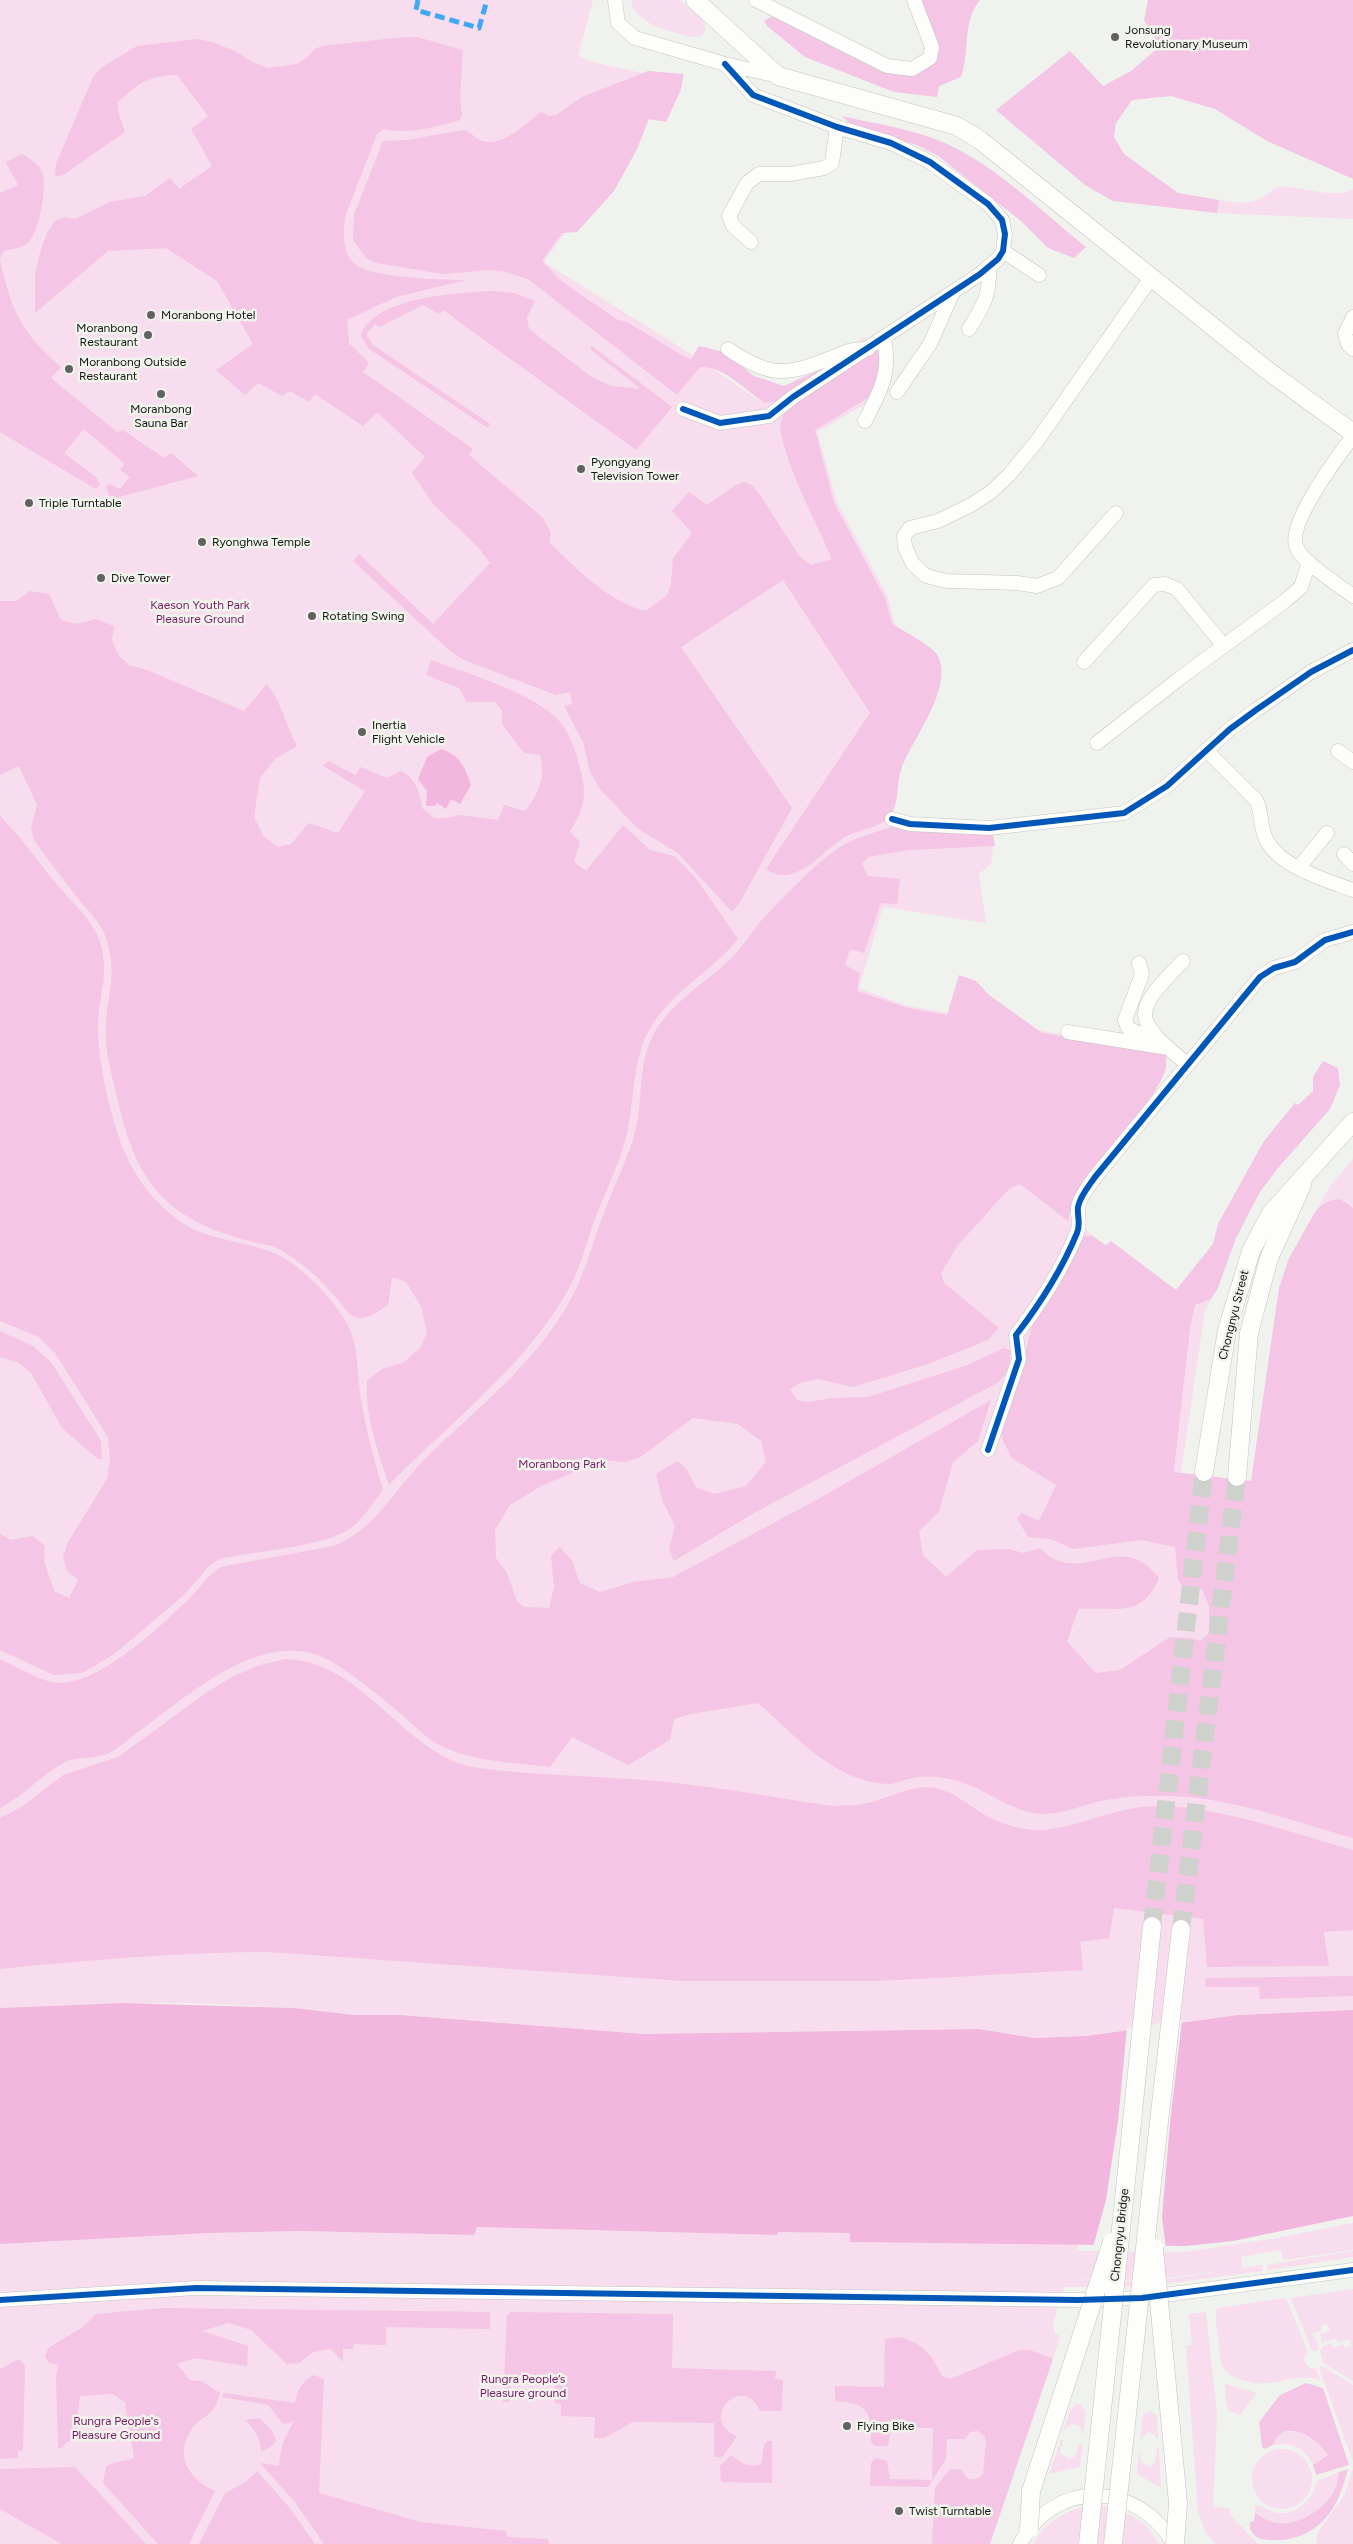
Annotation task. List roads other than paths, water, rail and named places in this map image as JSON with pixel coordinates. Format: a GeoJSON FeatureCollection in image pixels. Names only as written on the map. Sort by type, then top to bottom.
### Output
{"type":"FeatureCollection","features":[{"type":"Feature","properties":{"kind":"main road"},"geometry":{"type":"LineString","coordinates":[[695,0],[778,76],[957,126],[995,150],[1268,371],[1353,434]]}},
{"type":"Feature","properties":{"kind":"main road","name":"Chongnyu Street"},"geometry":{"type":"LineString","coordinates":[[1204,1472],[1227,1330],[1251,1251],[1271,1213],[1353,1122]]}},
{"type":"Feature","properties":{"kind":"main road","name":"Chongnyu Street"},"geometry":{"type":"LineString","coordinates":[[1238,1477],[1249,1333],[1258,1291],[1269,1258],[1285,1227],[1306,1175]]}},
{"type":"Feature","properties":{"kind":"main road","name":"Chongnyu Bridge"},"geometry":{"type":"LineString","coordinates":[[1088,2544],[1152,1926]]}},
{"type":"Feature","properties":{"kind":"main road"},"geometry":{"type":"LineString","coordinates":[[1113,2544],[1181,1929]]}},
{"type":"Feature","properties":{"kind":"main road"},"geometry":{"type":"LineString","coordinates":[[1024,2536],[1031,2491],[1111,2246],[1125,2190]]}},
{"type":"Feature","properties":{"kind":"main road"},"geometry":{"type":"LineString","coordinates":[[1151,2192],[1155,2277],[1178,2503],[1174,2544]]}},
{"type":"Feature","properties":{"kind":"street"},"geometry":{"type":"LineString","coordinates":[[615,0],[618,23],[635,38],[725,64],[778,76]]}},
{"type":"Feature","properties":{"kind":"street"},"geometry":{"type":"LineString","coordinates":[[756,0],[887,66],[912,69],[930,58],[932,47],[914,0]]}},
{"type":"Feature","properties":{"kind":"street"},"geometry":{"type":"LineString","coordinates":[[683,409],[720,423],[769,416],[793,397],[869,349],[989,267],[1003,250],[1005,234],[1002,220],[988,204],[930,162],[891,144],[837,127],[753,95],[725,64]]}},
{"type":"Feature","properties":{"kind":"street"},"geometry":{"type":"LineString","coordinates":[[752,242],[733,226],[729,216],[748,183],[759,174],[790,174],[824,168],[832,163],[837,127]]}},
{"type":"Feature","properties":{"kind":"street"},"geometry":{"type":"LineString","coordinates":[[1003,250],[1038,275]]}},
{"type":"Feature","properties":{"kind":"street"},"geometry":{"type":"LineString","coordinates":[[969,328],[986,302],[990,285],[989,267]]}},
{"type":"Feature","properties":{"kind":"street"},"geometry":{"type":"LineString","coordinates":[[1116,513],[1058,578],[1037,586],[1017,583],[947,581],[926,576],[913,564],[905,548],[904,536],[910,528],[938,521],[971,505],[992,492],[1009,475],[1037,441],[1151,278]]}},
{"type":"Feature","properties":{"kind":"street"},"geometry":{"type":"LineString","coordinates":[[897,392],[930,344],[953,292]]}},
{"type":"Feature","properties":{"kind":"street"},"geometry":{"type":"LineString","coordinates":[[1353,317],[1345,334],[1348,344],[1353,348]]}},
{"type":"Feature","properties":{"kind":"street"},"geometry":{"type":"LineString","coordinates":[[865,421],[885,381],[888,356],[884,338]]}},
{"type":"Feature","properties":{"kind":"street"},"geometry":{"type":"LineString","coordinates":[[728,349],[746,362],[771,371],[792,372],[853,348],[869,349]]}},
{"type":"Feature","properties":{"kind":"street"},"geometry":{"type":"LineString","coordinates":[[1353,434],[1314,490],[1294,537],[1296,547],[1309,562],[1353,596]]}},
{"type":"Feature","properties":{"kind":"street"},"geometry":{"type":"LineString","coordinates":[[1097,743],[1301,587],[1309,562]]}},
{"type":"Feature","properties":{"kind":"street"},"geometry":{"type":"LineString","coordinates":[[1084,662],[1154,585],[1165,584],[1177,589],[1224,646]]}},
{"type":"Feature","properties":{"kind":"street"},"geometry":{"type":"LineString","coordinates":[[892,819],[910,824],[989,828],[1124,813],[1167,786],[1206,750],[1256,710],[1311,672],[1353,650]]}},
{"type":"Feature","properties":{"kind":"street"},"geometry":{"type":"LineString","coordinates":[[1206,750],[1256,800],[1260,809],[1261,827],[1267,841],[1279,854],[1300,867],[1353,890]]}},
{"type":"Feature","properties":{"kind":"street"},"geometry":{"type":"LineString","coordinates":[[1338,751],[1353,762]]}},
{"type":"Feature","properties":{"kind":"street"},"geometry":{"type":"LineString","coordinates":[[1300,867],[1327,833]]}},
{"type":"Feature","properties":{"kind":"street"},"geometry":{"type":"LineString","coordinates":[[988,1450],[1019,1359],[1016,1335],[1031,1315],[1065,1260],[1080,1224],[1078,1208],[1081,1199],[1095,1177],[1260,977],[1274,968],[1295,962],[1325,940],[1353,932]]}},
{"type":"Feature","properties":{"kind":"street"},"geometry":{"type":"LineString","coordinates":[[1183,961],[1147,1003],[1145,1022],[1154,1036],[1188,1065]]}},
{"type":"Feature","properties":{"kind":"street"},"geometry":{"type":"LineString","coordinates":[[1139,963],[1142,974],[1125,1020],[1128,1028],[1138,1033],[1154,1036]]}},
{"type":"Feature","properties":{"kind":"street"},"geometry":{"type":"LineString","coordinates":[[1068,1032],[1168,1048]]}},
{"type":"Feature","properties":{"kind":"street"},"geometry":{"type":"LineString","coordinates":[[0,2300],[196,2288],[477,2294],[1124,2299],[1200,2292],[1353,2270]]}},
{"type":"Feature","properties":{"kind":"street"},"geometry":{"type":"LineString","coordinates":[[1024,2536],[1046,2512],[1063,2502],[1081,2497],[1106,2496],[1141,2507],[1160,2524],[1174,2544]]}},
{"type":"Feature","properties":{"kind":"tunnel"},"geometry":{"type":"LineString","coordinates":[[1152,1926],[1204,1472]]}},
{"type":"Feature","properties":{"kind":"tunnel"},"geometry":{"type":"LineString","coordinates":[[1181,1929],[1237,1477]]}},
{"type":"Feature","properties":{"kind":"place","name":"Jonsung Revolutionary Museum"},"geometry":{"type":"Point","coordinates":[1115,37]}},
{"type":"Feature","properties":{"kind":"place","name":"Moranbong Hotel"},"geometry":{"type":"Point","coordinates":[151,315]}},
{"type":"Feature","properties":{"kind":"place","name":"Moranbong Restaurant"},"geometry":{"type":"Point","coordinates":[148,335]}},
{"type":"Feature","properties":{"kind":"place","name":"Moranbong Outside Restaurant"},"geometry":{"type":"Point","coordinates":[69,369]}},
{"type":"Feature","properties":{"kind":"place","name":"Moranbong Sauna Bar"},"geometry":{"type":"Point","coordinates":[161,394]}},
{"type":"Feature","properties":{"kind":"place","name":"Pyongyang Television Tower"},"geometry":{"type":"Point","coordinates":[581,469]}},
{"type":"Feature","properties":{"kind":"place","name":"Triple Turntable"},"geometry":{"type":"Point","coordinates":[29,503]}},
{"type":"Feature","properties":{"kind":"place","name":"Ryonghwa Temple"},"geometry":{"type":"Point","coordinates":[202,542]}},
{"type":"Feature","properties":{"kind":"place","name":"Dive Tower"},"geometry":{"type":"Point","coordinates":[101,578]}},
{"type":"Feature","properties":{"kind":"place","name":"Rotating Swing"},"geometry":{"type":"Point","coordinates":[312,616]}},
{"type":"Feature","properties":{"kind":"place","name":"Inertia Flight Vehicle"},"geometry":{"type":"Point","coordinates":[362,732]}},
{"type":"Feature","properties":{"kind":"place","name":"Flying Bike"},"geometry":{"type":"Point","coordinates":[847,2426]}},
{"type":"Feature","properties":{"kind":"place","name":"Twist Turntable"},"geometry":{"type":"Point","coordinates":[899,2511]}},
{"type":"Feature","properties":{"kind":"park label","name":"Kaeson Youth Park Pleasure Ground"},"geometry":{"type":"Point","coordinates":[200,612]}},
{"type":"Feature","properties":{"kind":"park label","name":"Moranbong Park"},"geometry":{"type":"Point","coordinates":[562,1464]}},
{"type":"Feature","properties":{"kind":"park label","name":"Rungra People’s Pleasure ground"},"geometry":{"type":"Point","coordinates":[523,2386]}},
{"type":"Feature","properties":{"kind":"park label","name":"Rungra People's Pleasure Ground"},"geometry":{"type":"Point","coordinates":[116,2428]}}]}
